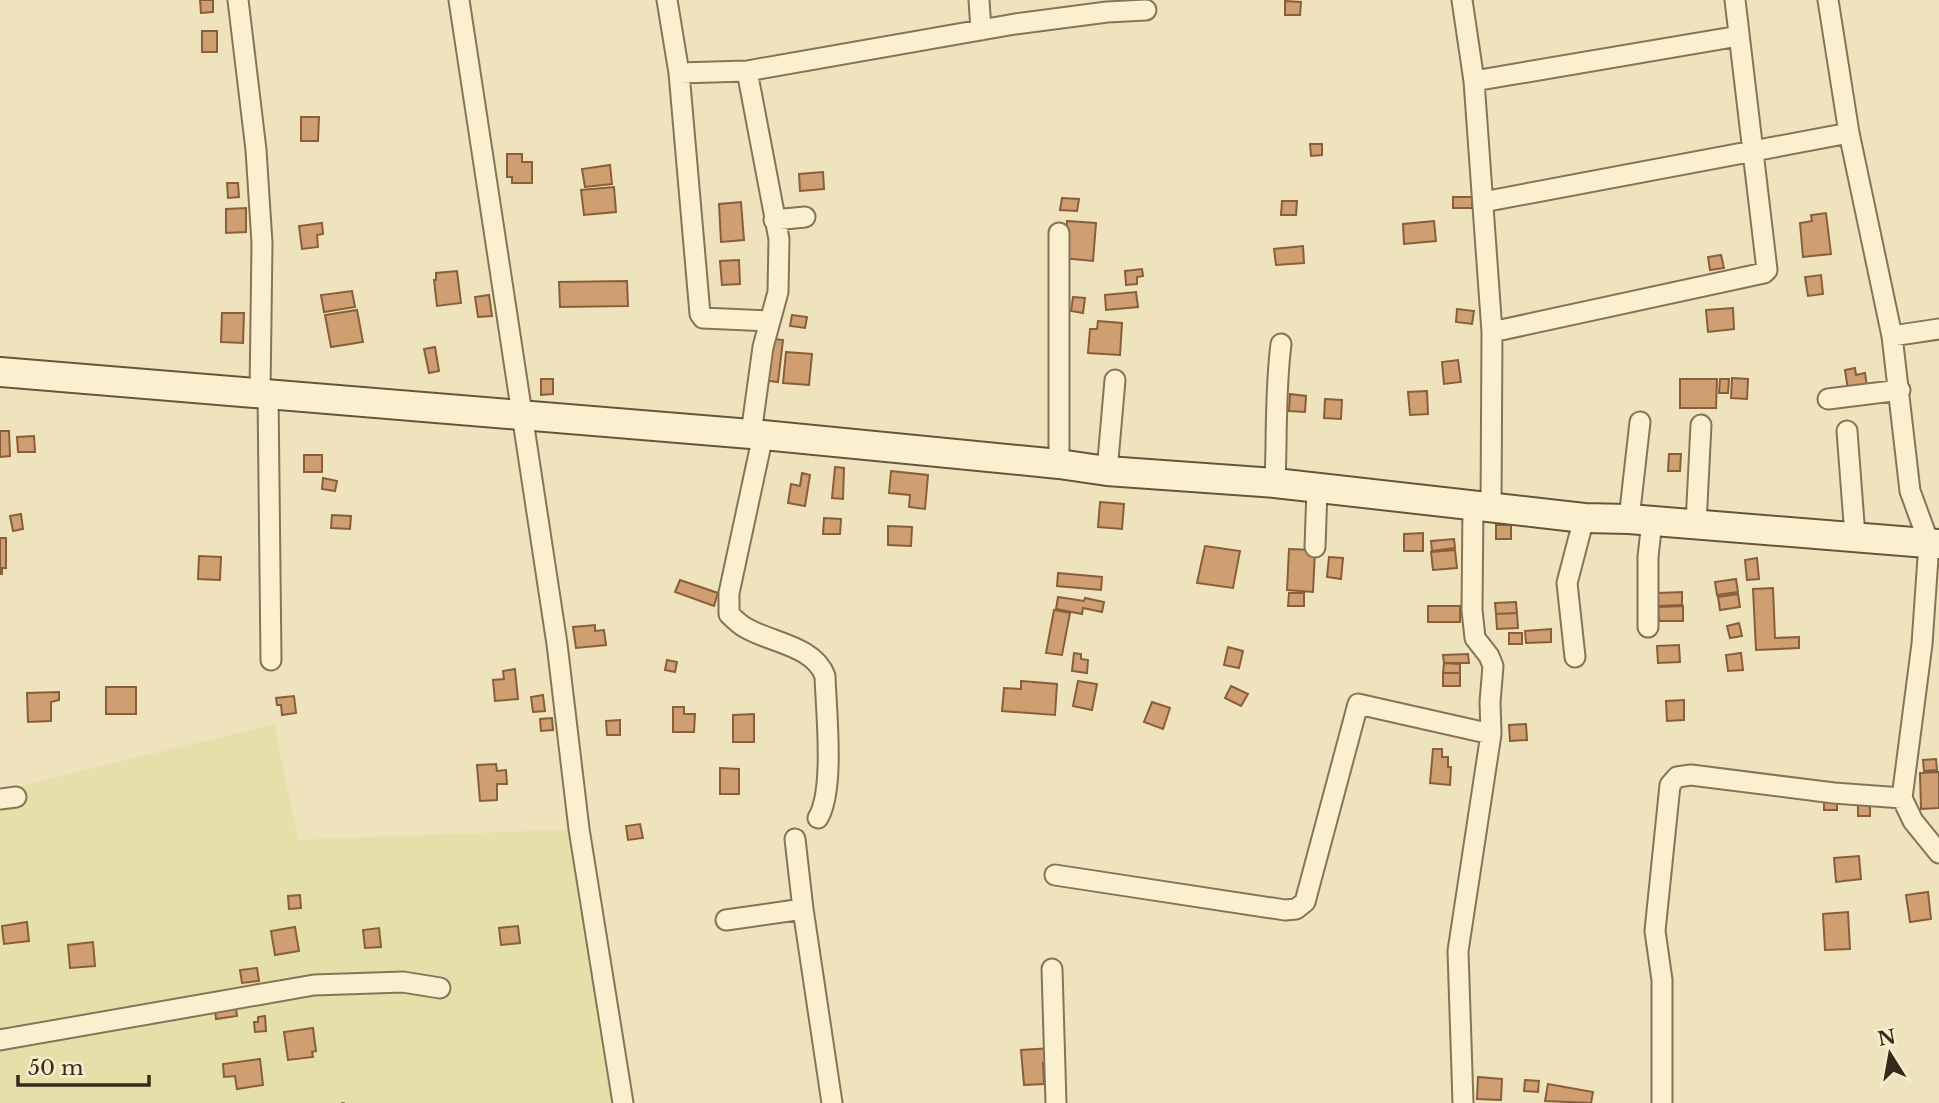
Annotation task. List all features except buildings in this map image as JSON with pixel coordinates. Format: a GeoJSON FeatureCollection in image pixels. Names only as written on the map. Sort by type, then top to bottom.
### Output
{"type":"FeatureCollection","features":[{"type":"Feature","properties":{"kind":"street"},"geometry":{"type":"LineString","coordinates":[[237,0],[256,150],[262,243],[271,660]]}},
{"type":"Feature","properties":{"kind":"street"},"geometry":{"type":"LineString","coordinates":[[459,0],[523,415],[579,829],[623,1103]]}},
{"type":"Feature","properties":{"kind":"street"},"geometry":{"type":"LineString","coordinates":[[667,0],[679,73],[700,314],[703,318],[769,321]]}},
{"type":"Feature","properties":{"kind":"street"},"geometry":{"type":"LineString","coordinates":[[978,0],[981,30]]}},
{"type":"Feature","properties":{"kind":"street"},"geometry":{"type":"LineString","coordinates":[[1462,0],[1474,80],[1492,332],[1482,505],[1472,610],[1475,638],[1493,666],[1491,734],[1458,951],[1463,1103]]}},
{"type":"Feature","properties":{"kind":"street"},"geometry":{"type":"LineString","coordinates":[[1492,332],[1764,273],[1768,264],[1735,0]]}},
{"type":"Feature","properties":{"kind":"street"},"geometry":{"type":"LineString","coordinates":[[1828,0],[1849,133],[1892,336],[1910,491],[1934,544],[1902,799],[1913,821],[1939,852]]}},
{"type":"Feature","properties":{"kind":"street"},"geometry":{"type":"LineString","coordinates":[[679,73],[747,71],[981,30],[1107,12],[1146,10]]}},
{"type":"Feature","properties":{"kind":"street"},"geometry":{"type":"LineString","coordinates":[[1474,80],[1740,36]]}},
{"type":"Feature","properties":{"kind":"street"},"geometry":{"type":"LineString","coordinates":[[747,71],[779,239],[778,292],[763,347],[757,435],[729,593],[729,614],[744,627],[806,654],[821,666],[825,676],[827,771],[825,807],[818,818]]}},
{"type":"Feature","properties":{"kind":"street"},"geometry":{"type":"LineString","coordinates":[[1483,202],[1849,133]]}},
{"type":"Feature","properties":{"kind":"street"},"geometry":{"type":"LineString","coordinates":[[774,220],[805,218]]}},
{"type":"Feature","properties":{"kind":"street"},"geometry":{"type":"LineString","coordinates":[[1059,233],[1059,464]]}},
{"type":"Feature","properties":{"kind":"street"},"geometry":{"type":"LineString","coordinates":[[1892,336],[1939,329]]}},
{"type":"Feature","properties":{"kind":"street"},"geometry":{"type":"LineString","coordinates":[[1275,483],[1277,372],[1281,344]]}},
{"type":"Feature","properties":{"kind":"street"},"geometry":{"type":"LineString","coordinates":[[0,372],[757,435],[1107,471],[1275,483],[1584,518],[1696,524],[1934,544]]}},
{"type":"Feature","properties":{"kind":"street"},"geometry":{"type":"LineString","coordinates":[[1107,471],[1115,380]]}},
{"type":"Feature","properties":{"kind":"street"},"geometry":{"type":"LineString","coordinates":[[1828,399],[1900,390]]}},
{"type":"Feature","properties":{"kind":"street"},"geometry":{"type":"LineString","coordinates":[[1640,422],[1640,520],[1648,557],[1648,627]]}},
{"type":"Feature","properties":{"kind":"street"},"geometry":{"type":"LineString","coordinates":[[1696,524],[1701,425]]}},
{"type":"Feature","properties":{"kind":"street"},"geometry":{"type":"LineString","coordinates":[[1847,431],[1855,536]]}},
{"type":"Feature","properties":{"kind":"street"},"geometry":{"type":"LineString","coordinates":[[1315,547],[1317,489]]}},
{"type":"Feature","properties":{"kind":"street"},"geometry":{"type":"LineString","coordinates":[[1575,657],[1567,583],[1584,518]]}},
{"type":"Feature","properties":{"kind":"street"},"geometry":{"type":"LineString","coordinates":[[1055,876],[1285,910],[1296,909],[1305,902],[1358,704],[1491,734]]}},
{"type":"Feature","properties":{"kind":"street"},"geometry":{"type":"LineString","coordinates":[[1662,1103],[1662,980],[1656,930],[1670,785],[1677,777],[1690,775],[1902,799]]}},
{"type":"Feature","properties":{"kind":"street"},"geometry":{"type":"LineString","coordinates":[[795,839],[832,1103]]}},
{"type":"Feature","properties":{"kind":"street"},"geometry":{"type":"LineString","coordinates":[[726,920],[803,909]]}},
{"type":"Feature","properties":{"kind":"street"},"geometry":{"type":"LineString","coordinates":[[1052,969],[1056,1103]]}},
{"type":"Feature","properties":{"kind":"street"},"geometry":{"type":"LineString","coordinates":[[0,1040],[314,985],[403,982],[440,988]]}},
{"type":"Feature","properties":{"kind":"shaded area"},"geometry":{"type":"Polygon","coordinates":[[[274,724],[298,840],[579,829],[623,1103],[0,1103],[0,791],[274,724]]]}}]}
